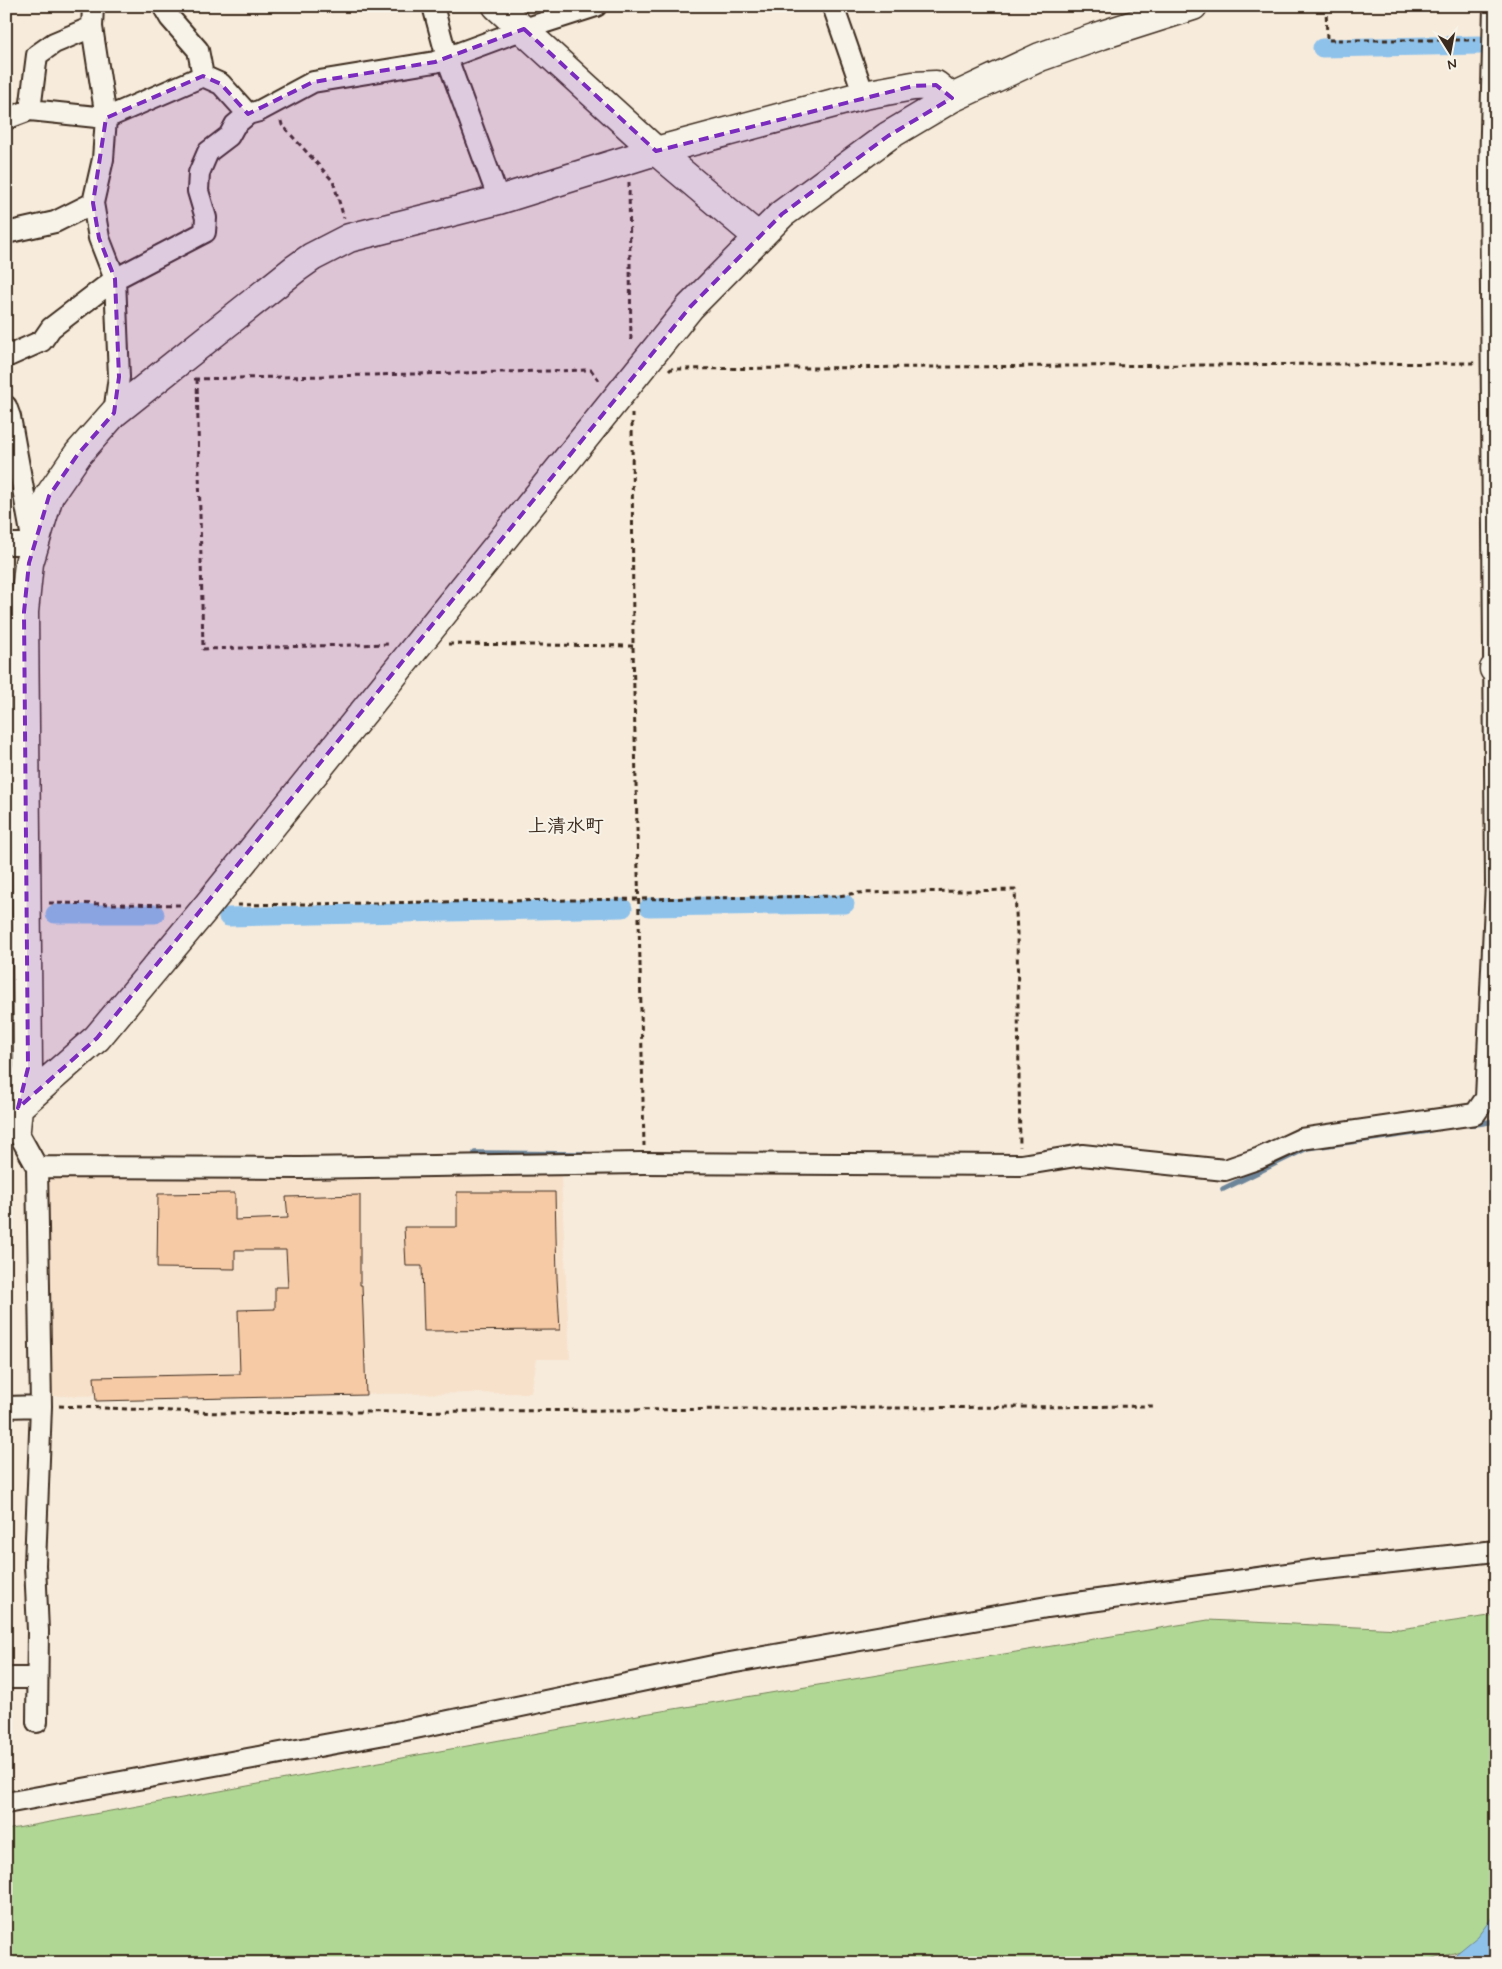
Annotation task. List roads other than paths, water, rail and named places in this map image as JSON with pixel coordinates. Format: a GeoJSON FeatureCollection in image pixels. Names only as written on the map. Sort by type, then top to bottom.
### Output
{"type":"FeatureCollection","features":[{"type":"Feature","properties":{"kind":"street"},"geometry":{"type":"LineString","coordinates":[[93,6],[92,27],[106,118],[103,159],[93,203],[99,238],[115,279],[119,376],[114,413]]}},
{"type":"Feature","properties":{"kind":"street"},"geometry":{"type":"LineString","coordinates":[[163,6],[170,18],[198,50],[203,76]]}},
{"type":"Feature","properties":{"kind":"street"},"geometry":{"type":"LineString","coordinates":[[432,6],[447,58],[499,200]]}},
{"type":"Feature","properties":{"kind":"street"},"geometry":{"type":"LineString","coordinates":[[497,6],[656,151],[758,237]]}},
{"type":"Feature","properties":{"kind":"street"},"geometry":{"type":"LineString","coordinates":[[6,357],[42,340],[51,328],[115,279],[205,232],[206,218],[198,191],[199,173],[208,152],[229,136],[235,125],[248,114],[259,111],[313,82],[435,62],[524,29],[596,6]]}},
{"type":"Feature","properties":{"kind":"street"},"geometry":{"type":"LineString","coordinates":[[833,6],[864,95]]}},
{"type":"Feature","properties":{"kind":"street"},"geometry":{"type":"LineString","coordinates":[[14,1117],[98,1038],[208,905],[419,643],[608,386],[782,214],[888,136],[952,98],[1040,57],[1193,6]]}},
{"type":"Feature","properties":{"kind":"street"},"geometry":{"type":"LineString","coordinates":[[37,1166],[300,1168],[644,1163],[1021,1165],[1082,1155],[1224,1170],[1260,1158],[1301,1139],[1475,1114],[1486,1098],[1496,883],[1490,363],[1490,172],[1494,6]]}},
{"type":"Feature","properties":{"kind":"street"},"geometry":{"type":"LineString","coordinates":[[30,110],[37,55],[54,43],[92,27]]}},
{"type":"Feature","properties":{"kind":"street"},"geometry":{"type":"LineString","coordinates":[[6,119],[30,110],[106,118],[203,76],[221,84],[248,114]]}},
{"type":"Feature","properties":{"kind":"street"},"geometry":{"type":"LineString","coordinates":[[37,1722],[38,1631],[35,1565],[41,1406],[37,1166],[14,1117],[28,1068],[24,612],[28,563],[49,496],[78,454],[114,413],[158,380],[295,269],[312,257],[349,238],[499,200],[656,151],[864,95],[913,86],[936,85],[952,98]]}},
{"type":"Feature","properties":{"kind":"street"},"geometry":{"type":"LineString","coordinates":[[6,234],[56,222],[93,203]]}},
{"type":"Feature","properties":{"kind":"street"},"geometry":{"type":"LineString","coordinates":[[6,406],[10,417],[33,544]]}},
{"type":"Feature","properties":{"kind":"street"},"geometry":{"type":"LineString","coordinates":[[6,544],[33,544]]}},
{"type":"Feature","properties":{"kind":"street"},"geometry":{"type":"LineString","coordinates":[[6,1407],[41,1406]]}},
{"type":"Feature","properties":{"kind":"street"},"geometry":{"type":"LineString","coordinates":[[6,1803],[396,1732],[713,1666],[1047,1607],[1316,1570],[1496,1551]]}},
{"type":"Feature","properties":{"kind":"street"},"geometry":{"type":"LineString","coordinates":[[6,1678],[36,1678]]}},
{"type":"Feature","properties":{"kind":"water"},"geometry":{"type":"Polygon","coordinates":[[[1496,1912],[1496,1963],[1445,1963],[1478,1936],[1496,1912]]]}},
{"type":"Feature","properties":{"kind":"waterway"},"geometry":{"type":"LineString","coordinates":[[1322,48],[1480,45]]}},
{"type":"Feature","properties":{"kind":"waterway"},"geometry":{"type":"LineString","coordinates":[[649,907],[845,904]]}},
{"type":"Feature","properties":{"kind":"waterway"},"geometry":{"type":"LineString","coordinates":[[228,917],[623,908]]}},
{"type":"Feature","properties":{"kind":"waterway"},"geometry":{"type":"LineString","coordinates":[[55,914],[155,914]]}},
{"type":"Feature","properties":{"kind":"waterway"},"geometry":{"type":"LineString","coordinates":[[1469,1125],[1496,1121]]}},
{"type":"Feature","properties":{"kind":"waterway"},"geometry":{"type":"LineString","coordinates":[[1223,1189],[1307,1148],[1428,1131]]}},
{"type":"Feature","properties":{"kind":"waterway"},"geometry":{"type":"LineString","coordinates":[[475,1153],[585,1154]]}},
{"type":"Feature","properties":{"kind":"district","name":"上清水町"},"geometry":{"type":"Point","coordinates":[566,825]}}]}
